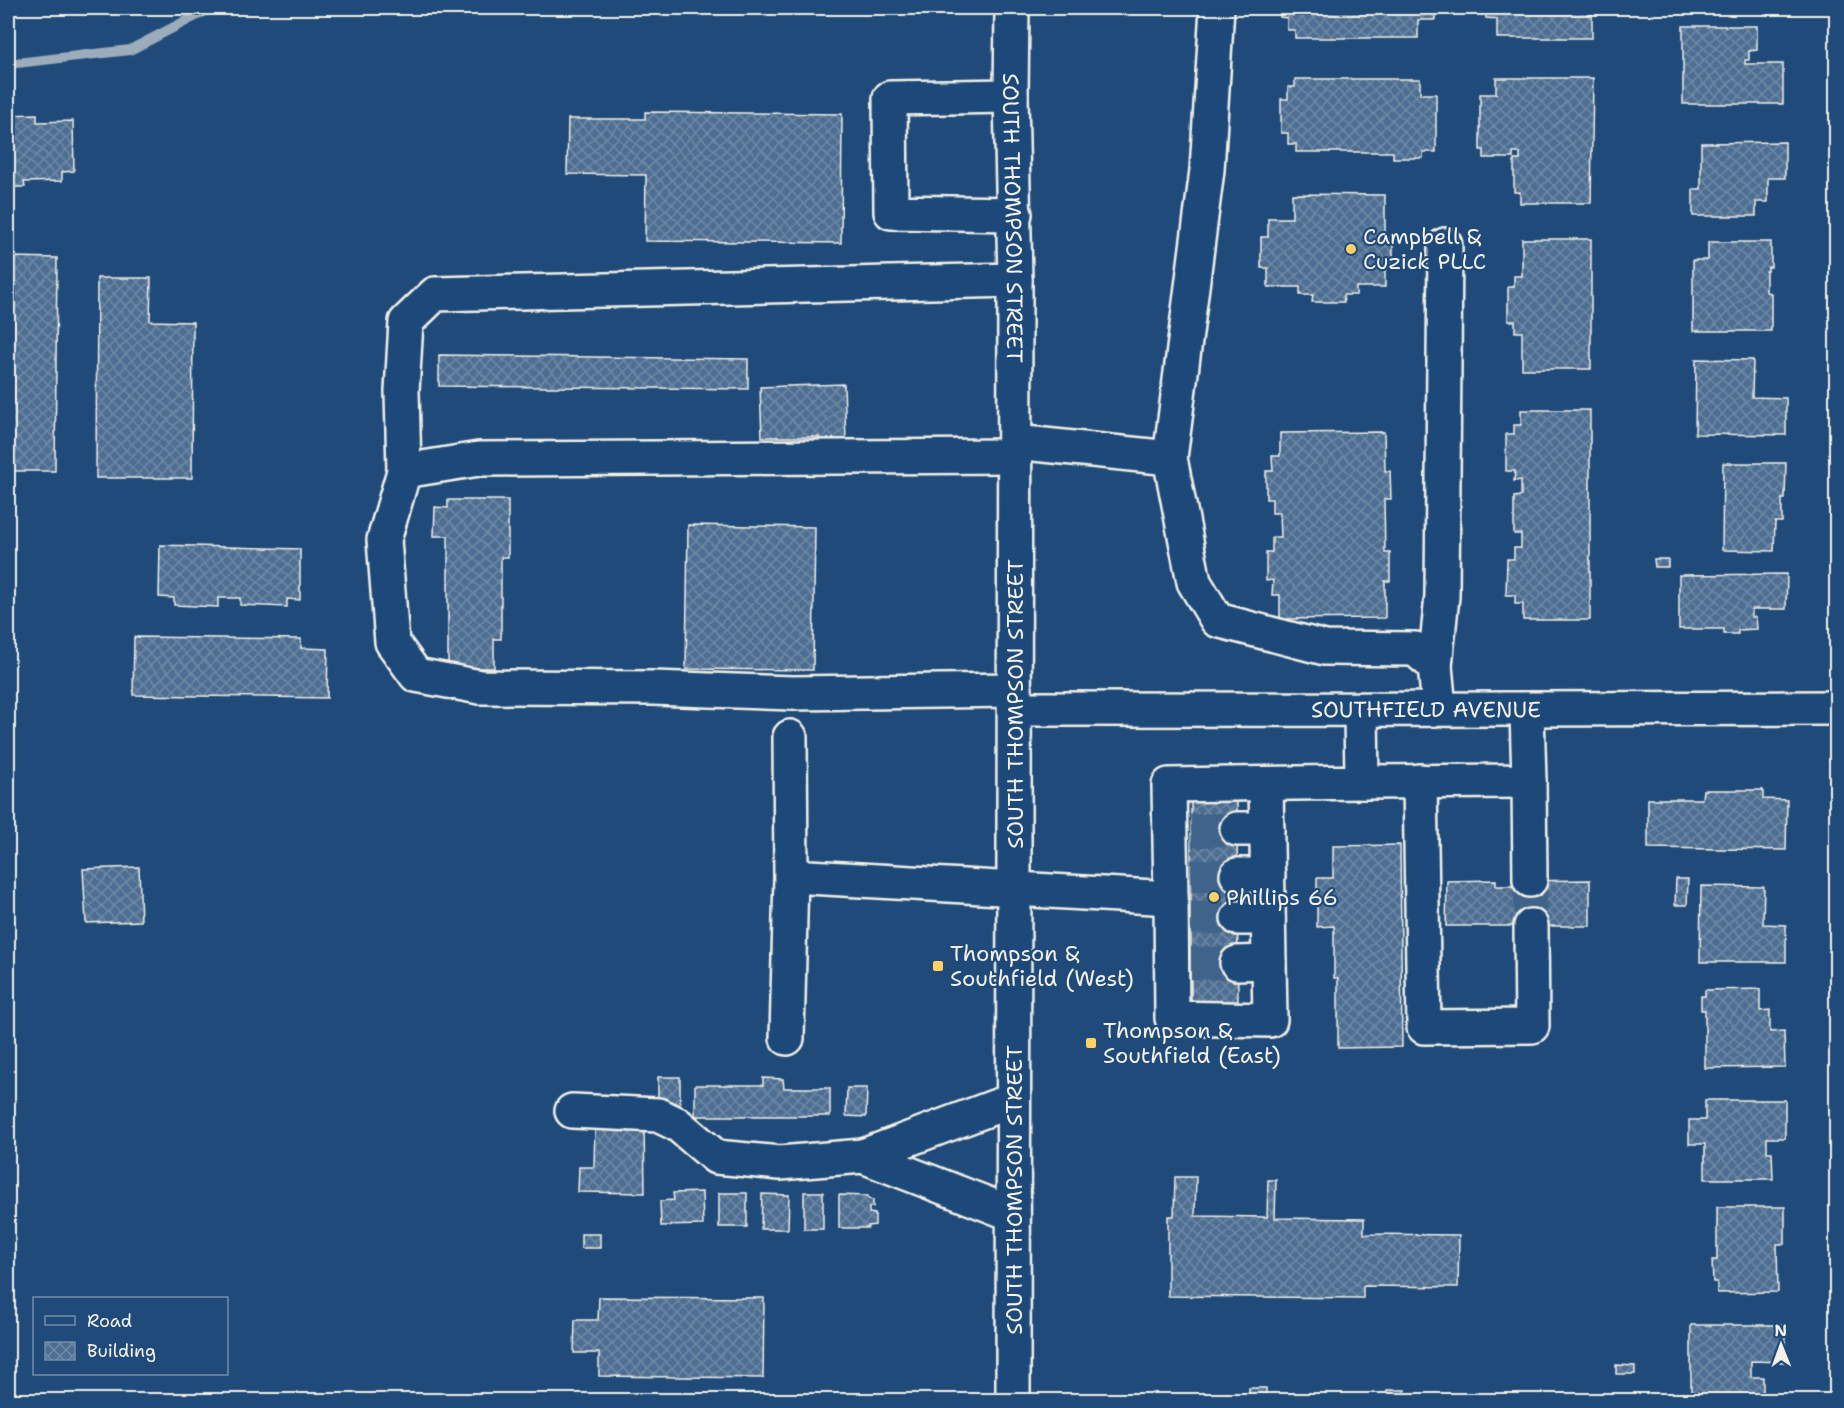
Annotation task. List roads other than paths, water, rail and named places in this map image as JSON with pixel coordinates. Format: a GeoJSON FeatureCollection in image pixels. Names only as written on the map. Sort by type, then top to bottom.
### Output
{"type":"FeatureCollection","features":[{"type":"Feature","properties":{"kind":"main road","name":"SOUTH THOMPSON STREET"},"geometry":{"type":"LineString","coordinates":[[1012,8],[1011,96],[1015,213],[1013,1401]]}},
{"type":"Feature","properties":{"kind":"main road"},"geometry":{"type":"LineString","coordinates":[[1217,8],[1207,170],[1170,458],[1194,582],[1217,620],[1325,648],[1415,648],[1434,666]]}},
{"type":"Feature","properties":{"kind":"main road"},"geometry":{"type":"LineString","coordinates":[[1011,96],[890,98],[891,212],[1015,213]]}},
{"type":"Feature","properties":{"kind":"main road"},"geometry":{"type":"LineString","coordinates":[[1438,708],[1434,666],[1442,596],[1445,245]]}},
{"type":"Feature","properties":{"kind":"main road","name":"SOUTHFIELD AVENUE"},"geometry":{"type":"LineString","coordinates":[[1015,280],[435,294],[406,322],[402,391],[404,471],[384,540],[392,642],[416,675],[480,687],[653,688],[1361,710],[1836,708]]}},
{"type":"Feature","properties":{"kind":"main road"},"geometry":{"type":"LineString","coordinates":[[404,471],[479,459],[1015,449],[1170,458]]}},
{"type":"Feature","properties":{"kind":"main road"},"geometry":{"type":"LineString","coordinates":[[1361,710],[1362,782]]}},
{"type":"Feature","properties":{"kind":"main road"},"geometry":{"type":"LineString","coordinates":[[1527,711],[1530,880]]}},
{"type":"Feature","properties":{"kind":"main road"},"geometry":{"type":"LineString","coordinates":[[787,1038],[791,876],[790,737]]}},
{"type":"Feature","properties":{"kind":"main road"},"geometry":{"type":"LineString","coordinates":[[1420,781],[1424,1027],[1532,1026],[1531,926]]}},
{"type":"Feature","properties":{"kind":"main road"},"geometry":{"type":"LineString","coordinates":[[1266,784],[1252,829],[1253,963],[1270,1020],[1172,1018],[1181,963],[1179,897],[1181,831],[1169,785],[1528,781]]}},
{"type":"Feature","properties":{"kind":"main road"},"geometry":{"type":"LineString","coordinates":[[791,876],[1015,890],[1179,897]]}},
{"type":"Feature","properties":{"kind":"main road"},"geometry":{"type":"LineString","coordinates":[[572,1111],[658,1115],[677,1124],[716,1156],[780,1163],[863,1156],[1014,1100]]}},
{"type":"Feature","properties":{"kind":"main road"},"geometry":{"type":"LineString","coordinates":[[863,1156],[1013,1214]]}},
{"type":"Feature","properties":{"kind":"waterway"},"geometry":{"type":"LineString","coordinates":[[8,64],[130,50],[211,8]]}},
{"type":"Feature","properties":{"kind":"tunnel"},"geometry":{"type":"LineString","coordinates":[[1191,831],[1237,829]]}},
{"type":"Feature","properties":{"kind":"tunnel"},"geometry":{"type":"LineString","coordinates":[[1191,876],[1237,875]]}},
{"type":"Feature","properties":{"kind":"tunnel"},"geometry":{"type":"LineString","coordinates":[[1530,880],[1531,926]]}},
{"type":"Feature","properties":{"kind":"tunnel"},"geometry":{"type":"LineString","coordinates":[[1191,918],[1238,918]]}},
{"type":"Feature","properties":{"kind":"tunnel"},"geometry":{"type":"LineString","coordinates":[[1191,963],[1237,963]]}},
{"type":"Feature","properties":{"kind":"place","name":"Campbell & Cuzick PLLC"},"geometry":{"type":"Point","coordinates":[1351,249]}},
{"type":"Feature","properties":{"kind":"place","name":"Phillips 66"},"geometry":{"type":"Point","coordinates":[1214,897]}},
{"type":"Feature","properties":{"kind":"place","name":"Thompson & Southfield (West)"},"geometry":{"type":"Point","coordinates":[938,966]}},
{"type":"Feature","properties":{"kind":"place","name":"Thompson & Southfield (East)"},"geometry":{"type":"Point","coordinates":[1091,1043]}}]}
